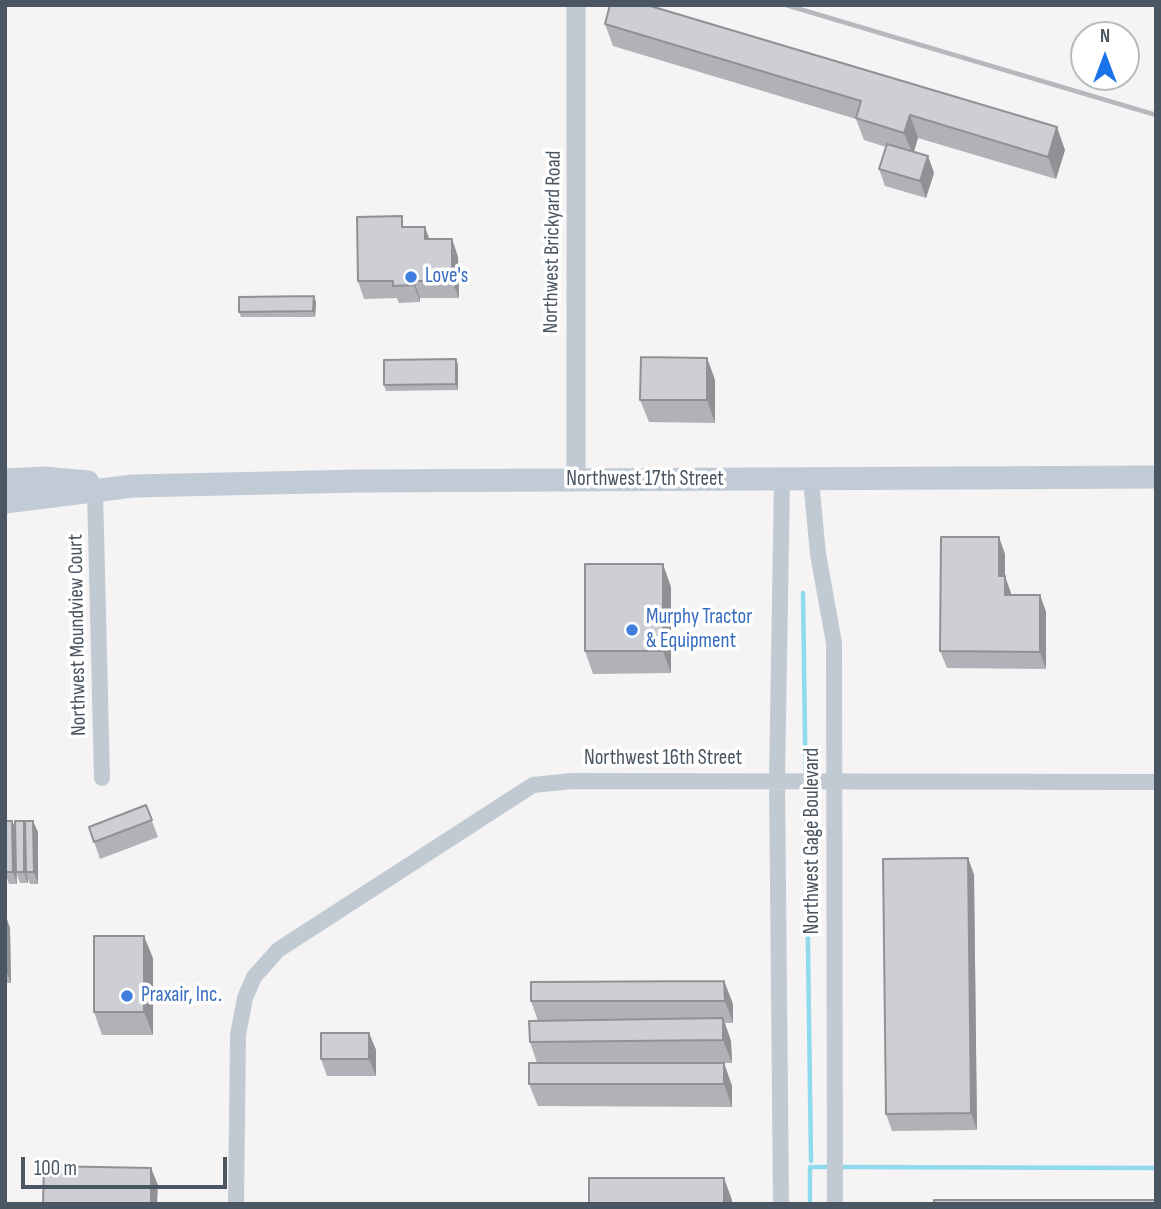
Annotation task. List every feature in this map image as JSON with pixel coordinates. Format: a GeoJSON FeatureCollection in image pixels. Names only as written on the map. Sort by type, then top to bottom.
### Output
{"type":"FeatureCollection","features":[{"type":"Feature","properties":{"kind":"main road","name":"Northwest 17th Street"},"geometry":{"type":"LineString","coordinates":[[5,502],[133,486],[576,480],[1156,477]]}},
{"type":"Feature","properties":{"kind":"main road","name":"Northwest 17th Street"},"geometry":{"type":"LineString","coordinates":[[5,480],[44,478],[133,486]]}},
{"type":"Feature","properties":{"kind":"street","name":"Northwest Brickyard Road"},"geometry":{"type":"LineString","coordinates":[[576,5],[576,480]]}},
{"type":"Feature","properties":{"kind":"street","name":"Northwest Gage Boulevard"},"geometry":{"type":"LineString","coordinates":[[781,1204],[777,780],[782,479]]}},
{"type":"Feature","properties":{"kind":"street","name":"Northwest Gage Boulevard"},"geometry":{"type":"LineString","coordinates":[[811,480],[818,554],[834,643],[835,1204]]}},
{"type":"Feature","properties":{"kind":"street","name":"Northwest Moundview Court"},"geometry":{"type":"LineString","coordinates":[[95,490],[102,778]]}},
{"type":"Feature","properties":{"kind":"street","name":"Northwest 16th Street"},"geometry":{"type":"LineString","coordinates":[[236,1204],[238,1035],[245,998],[254,977],[278,950],[533,785],[572,780],[1156,782]]}},
{"type":"Feature","properties":{"kind":"building"},"geometry":{"type":"Polygon","coordinates":[[[610,5],[647,5],[1057,127],[1048,157],[910,115],[904,133],[856,118],[861,101],[605,24],[610,5]]]}},
{"type":"Feature","properties":{"kind":"building"},"geometry":{"type":"Polygon","coordinates":[[[887,144],[928,156],[920,181],[879,169],[887,144]]]}},
{"type":"Feature","properties":{"kind":"building"},"geometry":{"type":"Polygon","coordinates":[[[402,216],[402,227],[425,227],[425,239],[452,239],[452,281],[414,281],[414,285],[393,286],[393,281],[358,281],[357,217],[402,216]]]}},
{"type":"Feature","properties":{"kind":"building"},"geometry":{"type":"Polygon","coordinates":[[[314,296],[313,311],[239,312],[239,297],[314,296]]]}},
{"type":"Feature","properties":{"kind":"building"},"geometry":{"type":"Polygon","coordinates":[[[641,357],[707,358],[707,400],[640,400],[641,357]]]}},
{"type":"Feature","properties":{"kind":"building"},"geometry":{"type":"Polygon","coordinates":[[[456,359],[456,384],[384,385],[384,360],[456,359]]]}},
{"type":"Feature","properties":{"kind":"building"},"geometry":{"type":"Polygon","coordinates":[[[941,537],[999,537],[999,576],[1005,576],[1005,595],[1040,595],[1040,652],[940,651],[941,537]]]}},
{"type":"Feature","properties":{"kind":"building","name":"Murphy Tractor & Equipment"},"geometry":{"type":"Polygon","coordinates":[[[585,564],[663,564],[663,651],[585,651],[585,564]]]}},
{"type":"Feature","properties":{"kind":"building"},"geometry":{"type":"Polygon","coordinates":[[[1156,588],[1156,654],[1155,654],[1156,588]]]}},
{"type":"Feature","properties":{"kind":"building"},"geometry":{"type":"Polygon","coordinates":[[[146,805],[152,820],[94,842],[89,827],[146,805]]]}},
{"type":"Feature","properties":{"kind":"building"},"geometry":{"type":"Polygon","coordinates":[[[5,821],[12,821],[13,872],[5,872],[5,821]]]}},
{"type":"Feature","properties":{"kind":"building"},"geometry":{"type":"Polygon","coordinates":[[[15,821],[24,821],[24,872],[16,872],[15,821]]]}},
{"type":"Feature","properties":{"kind":"building"},"geometry":{"type":"Polygon","coordinates":[[[25,821],[33,821],[34,872],[26,872],[25,821]]]}},
{"type":"Feature","properties":{"kind":"building"},"geometry":{"type":"Polygon","coordinates":[[[968,858],[971,1113],[886,1114],[883,859],[968,858]]]}},
{"type":"Feature","properties":{"kind":"building"},"geometry":{"type":"Polygon","coordinates":[[[94,936],[144,936],[144,1012],[94,1012],[94,936]]]}},
{"type":"Feature","properties":{"kind":"building"},"geometry":{"type":"Polygon","coordinates":[[[724,981],[725,1001],[531,1001],[531,982],[724,981]]]}},
{"type":"Feature","properties":{"kind":"building"},"geometry":{"type":"Polygon","coordinates":[[[723,1018],[723,1040],[530,1042],[529,1021],[723,1018]]]}},
{"type":"Feature","properties":{"kind":"building"},"geometry":{"type":"Polygon","coordinates":[[[321,1033],[369,1033],[369,1059],[321,1059],[321,1033]]]}},
{"type":"Feature","properties":{"kind":"building"},"geometry":{"type":"Polygon","coordinates":[[[529,1063],[724,1063],[724,1084],[529,1084],[529,1063]]]}},
{"type":"Feature","properties":{"kind":"building"},"geometry":{"type":"Polygon","coordinates":[[[44,1166],[151,1168],[151,1204],[43,1204],[44,1166]]]}},
{"type":"Feature","properties":{"kind":"building"},"geometry":{"type":"Polygon","coordinates":[[[589,1178],[724,1178],[724,1204],[589,1204],[589,1178]]]}},
{"type":"Feature","properties":{"kind":"building"},"geometry":{"type":"Polygon","coordinates":[[[934,1200],[1156,1200],[1156,1204],[934,1204],[934,1200]]]}},
{"type":"Feature","properties":{"kind":"waterway"},"geometry":{"type":"LineString","coordinates":[[803,593],[811,1161]]}},
{"type":"Feature","properties":{"kind":"waterway"},"geometry":{"type":"LineString","coordinates":[[810,1204],[810,1167],[828,1167]]}},
{"type":"Feature","properties":{"kind":"waterway"},"geometry":{"type":"LineString","coordinates":[[843,1167],[1156,1168]]}},
{"type":"Feature","properties":{"kind":"railway"},"geometry":{"type":"LineString","coordinates":[[786,5],[1156,115]]}},
{"type":"Feature","properties":{"kind":"place","name":"Love's"},"geometry":{"type":"Point","coordinates":[411,277]}},
{"type":"Feature","properties":{"kind":"place","name":"Murphy Tractor & Equipment"},"geometry":{"type":"Point","coordinates":[632,630]}},
{"type":"Feature","properties":{"kind":"place","name":"Praxair, Inc."},"geometry":{"type":"Point","coordinates":[127,996]}}]}
